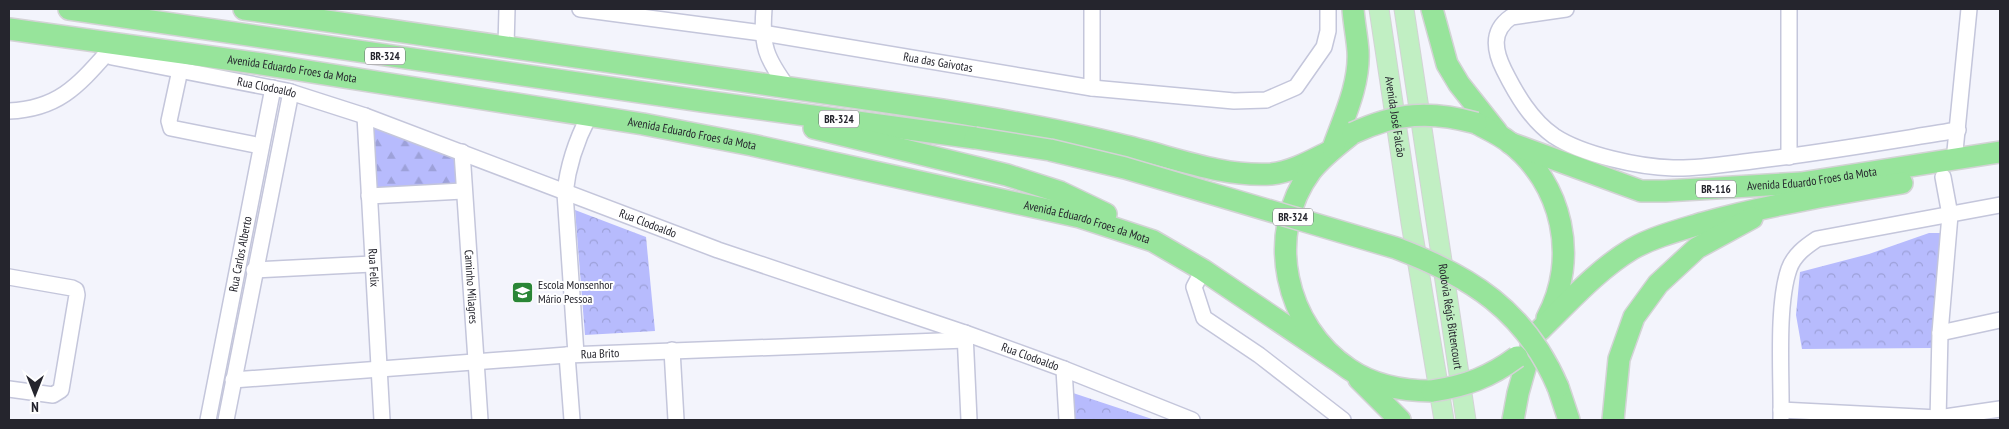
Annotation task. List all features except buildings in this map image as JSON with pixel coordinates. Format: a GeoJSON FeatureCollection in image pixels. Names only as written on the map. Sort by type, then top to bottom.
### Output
{"type":"FeatureCollection","features":[{"type":"Feature","properties":{"kind":"highway","name":"Avenida Eduardo Froes da Mota"},"geometry":{"type":"LineString","coordinates":[[69,9],[702,101]]}},
{"type":"Feature","properties":{"kind":"highway","name":"Avenida Eduardo Froes da Mota"},"geometry":{"type":"LineString","coordinates":[[244,9],[942,110],[1056,129],[1207,168],[1246,174],[1273,174],[1298,168],[1330,150],[1353,133],[1376,122],[1401,116],[1426,114],[1451,116],[1476,123],[1504,139],[1641,191],[1728,189],[1801,184],[2000,164]]}},
{"type":"Feature","properties":{"kind":"highway"},"geometry":{"type":"LineString","coordinates":[[1330,150],[1353,88],[1357,68],[1358,51],[1352,9]]}},
{"type":"Feature","properties":{"kind":"highway"},"geometry":{"type":"LineString","coordinates":[[1432,9],[1447,64],[1459,84],[1504,139]]}},
{"type":"Feature","properties":{"kind":"highway","name":"Avenida Eduardo Froes da Mota"},"geometry":{"type":"LineString","coordinates":[[9,29],[109,48],[262,64],[589,116],[752,145],[996,197],[1080,217],[1153,241],[1203,270],[1343,365],[1370,380],[1402,389],[1432,391],[1458,388],[1480,380],[1517,357],[1596,276],[1632,249],[1689,227],[1774,206],[1948,169],[2000,152]]}},
{"type":"Feature","properties":{"kind":"highway","name":"BR-324"},"geometry":{"type":"LineString","coordinates":[[702,101],[1050,150],[1125,168],[1396,248],[1432,262],[1477,286],[1508,312],[1532,342],[1553,375],[1568,420]]}},
{"type":"Feature","properties":{"kind":"highway","name":"BR-324"},"geometry":{"type":"LineString","coordinates":[[702,101],[1007,175],[1060,192],[1099,210],[1153,241]]}},
{"type":"Feature","properties":{"kind":"highway","name":"Avenida Eduardo Froes da Mota"},"geometry":{"type":"LineString","coordinates":[[1504,139],[1529,160],[1545,182],[1556,205],[1563,230],[1564,257],[1561,282],[1553,307],[1537,335]]}},
{"type":"Feature","properties":{"kind":"highway","name":"Avenida Eduardo Froes da Mota"},"geometry":{"type":"LineString","coordinates":[[1330,150],[1310,172],[1292,211],[1285,245],[1286,271],[1302,320],[1317,341],[1343,365]]}},
{"type":"Feature","properties":{"kind":"highway"},"geometry":{"type":"LineString","coordinates":[[1613,420],[1619,359],[1634,318],[1658,284],[1696,248],[1774,206]]}},
{"type":"Feature","properties":{"kind":"highway"},"geometry":{"type":"LineString","coordinates":[[1513,420],[1518,393],[1537,335]]}},
{"type":"Feature","properties":{"kind":"highway"},"geometry":{"type":"LineString","coordinates":[[1343,365],[1400,420]]}},
{"type":"Feature","properties":{"kind":"main road","name":"Avenida José Falcão"},"geometry":{"type":"LineString","coordinates":[[1379,9],[1411,223]]}},
{"type":"Feature","properties":{"kind":"main road","name":"Avenida José Falcão"},"geometry":{"type":"LineString","coordinates":[[1404,9],[1435,214]]}},
{"type":"Feature","properties":{"kind":"main road","name":"Rodovia Régis Bittencourt"},"geometry":{"type":"LineString","coordinates":[[1435,214],[1466,420]]}},
{"type":"Feature","properties":{"kind":"main road","name":"Rodovia Régis Bittencourt"},"geometry":{"type":"LineString","coordinates":[[1411,223],[1444,420]]}},
{"type":"Feature","properties":{"kind":"street"},"geometry":{"type":"LineString","coordinates":[[506,46],[507,9]]}},
{"type":"Feature","properties":{"kind":"street","name":"Rua das Gaivotas"},"geometry":{"type":"LineString","coordinates":[[580,9],[762,33],[1092,88],[1234,101],[1266,100],[1296,87],[1324,47],[1328,31],[1328,9]]}},
{"type":"Feature","properties":{"kind":"street"},"geometry":{"type":"LineString","coordinates":[[764,9],[762,33],[767,56],[788,88]]}},
{"type":"Feature","properties":{"kind":"street"},"geometry":{"type":"LineString","coordinates":[[1092,9],[1092,88]]}},
{"type":"Feature","properties":{"kind":"street"},"geometry":{"type":"LineString","coordinates":[[1566,9],[1511,17],[1504,22],[1496,38],[1495,48],[1501,63],[1514,90],[1536,119],[1554,136],[1573,145],[1629,164],[1699,166],[1789,157],[1958,130]]}},
{"type":"Feature","properties":{"kind":"street"},"geometry":{"type":"LineString","coordinates":[[1789,9],[1789,157]]}},
{"type":"Feature","properties":{"kind":"street"},"geometry":{"type":"LineString","coordinates":[[1938,419],[1940,333],[1950,215],[1948,169],[1958,130],[1969,9]]}},
{"type":"Feature","properties":{"kind":"street"},"geometry":{"type":"LineString","coordinates":[[9,110],[40,106],[64,95],[81,82],[109,48]]}},
{"type":"Feature","properties":{"kind":"street","name":"Rua Clodoaldo"},"geometry":{"type":"LineString","coordinates":[[109,48],[112,57],[291,92],[365,116],[727,253],[966,337],[1064,369],[1164,415],[1192,420]]}},
{"type":"Feature","properties":{"kind":"street"},"geometry":{"type":"LineString","coordinates":[[180,70],[170,122],[171,128],[261,146]]}},
{"type":"Feature","properties":{"kind":"street","name":"Rua Carlos Alberto"},"geometry":{"type":"LineString","coordinates":[[208,420],[272,88]]}},
{"type":"Feature","properties":{"kind":"street","name":"Rua Carlos Alberto"},"geometry":{"type":"LineString","coordinates":[[226,420],[254,270],[291,92]]}},
{"type":"Feature","properties":{"kind":"street","name":"Rua Felix"},"geometry":{"type":"LineString","coordinates":[[365,116],[382,420]]}},
{"type":"Feature","properties":{"kind":"street"},"geometry":{"type":"LineString","coordinates":[[572,420],[567,172],[572,153],[589,116]]}},
{"type":"Feature","properties":{"kind":"street","name":"Caminho Milagres"},"geometry":{"type":"LineString","coordinates":[[462,152],[463,191],[480,420]]}},
{"type":"Feature","properties":{"kind":"street"},"geometry":{"type":"LineString","coordinates":[[369,196],[463,191]]}},
{"type":"Feature","properties":{"kind":"street"},"geometry":{"type":"LineString","coordinates":[[1996,413],[1938,419],[1781,415],[1784,298],[1789,269],[1800,250],[1817,239],[2000,205]]}},
{"type":"Feature","properties":{"kind":"street"},"geometry":{"type":"LineString","coordinates":[[254,270],[372,264]]}},
{"type":"Feature","properties":{"kind":"street"},"geometry":{"type":"LineString","coordinates":[[1203,270],[1194,287],[1204,318],[1259,355],[1344,420]]}},
{"type":"Feature","properties":{"kind":"street"},"geometry":{"type":"LineString","coordinates":[[9,277],[72,288],[76,290],[77,299],[61,390],[53,395],[9,389]]}},
{"type":"Feature","properties":{"kind":"street"},"geometry":{"type":"LineString","coordinates":[[1940,333],[2000,320]]}},
{"type":"Feature","properties":{"kind":"street"},"geometry":{"type":"LineString","coordinates":[[966,337],[969,420]]}},
{"type":"Feature","properties":{"kind":"street","name":"Rua Brito"},"geometry":{"type":"LineString","coordinates":[[233,380],[572,354],[966,337]]}},
{"type":"Feature","properties":{"kind":"street"},"geometry":{"type":"LineString","coordinates":[[672,350],[676,420]]}},
{"type":"Feature","properties":{"kind":"street"},"geometry":{"type":"LineString","coordinates":[[1064,369],[1067,420]]}},
{"type":"Feature","properties":{"kind":"green space"},"geometry":{"type":"Polygon","coordinates":[[[369,126],[456,159],[458,187],[375,189],[369,126]]]}},
{"type":"Feature","properties":{"kind":"green space"},"geometry":{"type":"Polygon","coordinates":[[[575,210],[646,237],[655,331],[585,335],[575,210]]]}},
{"type":"Feature","properties":{"kind":"green space"},"geometry":{"type":"Polygon","coordinates":[[[1929,233],[1941,233],[1933,348],[1802,349],[1796,315],[1800,272],[1869,254],[1929,233]]]}},
{"type":"Feature","properties":{"kind":"green space"},"geometry":{"type":"Polygon","coordinates":[[[1070,392],[1152,419],[1152,420],[1073,420],[1070,392]]]}},
{"type":"Feature","properties":{"kind":"place","name":"Escola Monsenhor Mário Pessoa"},"geometry":{"type":"Point","coordinates":[522,292]}}]}
